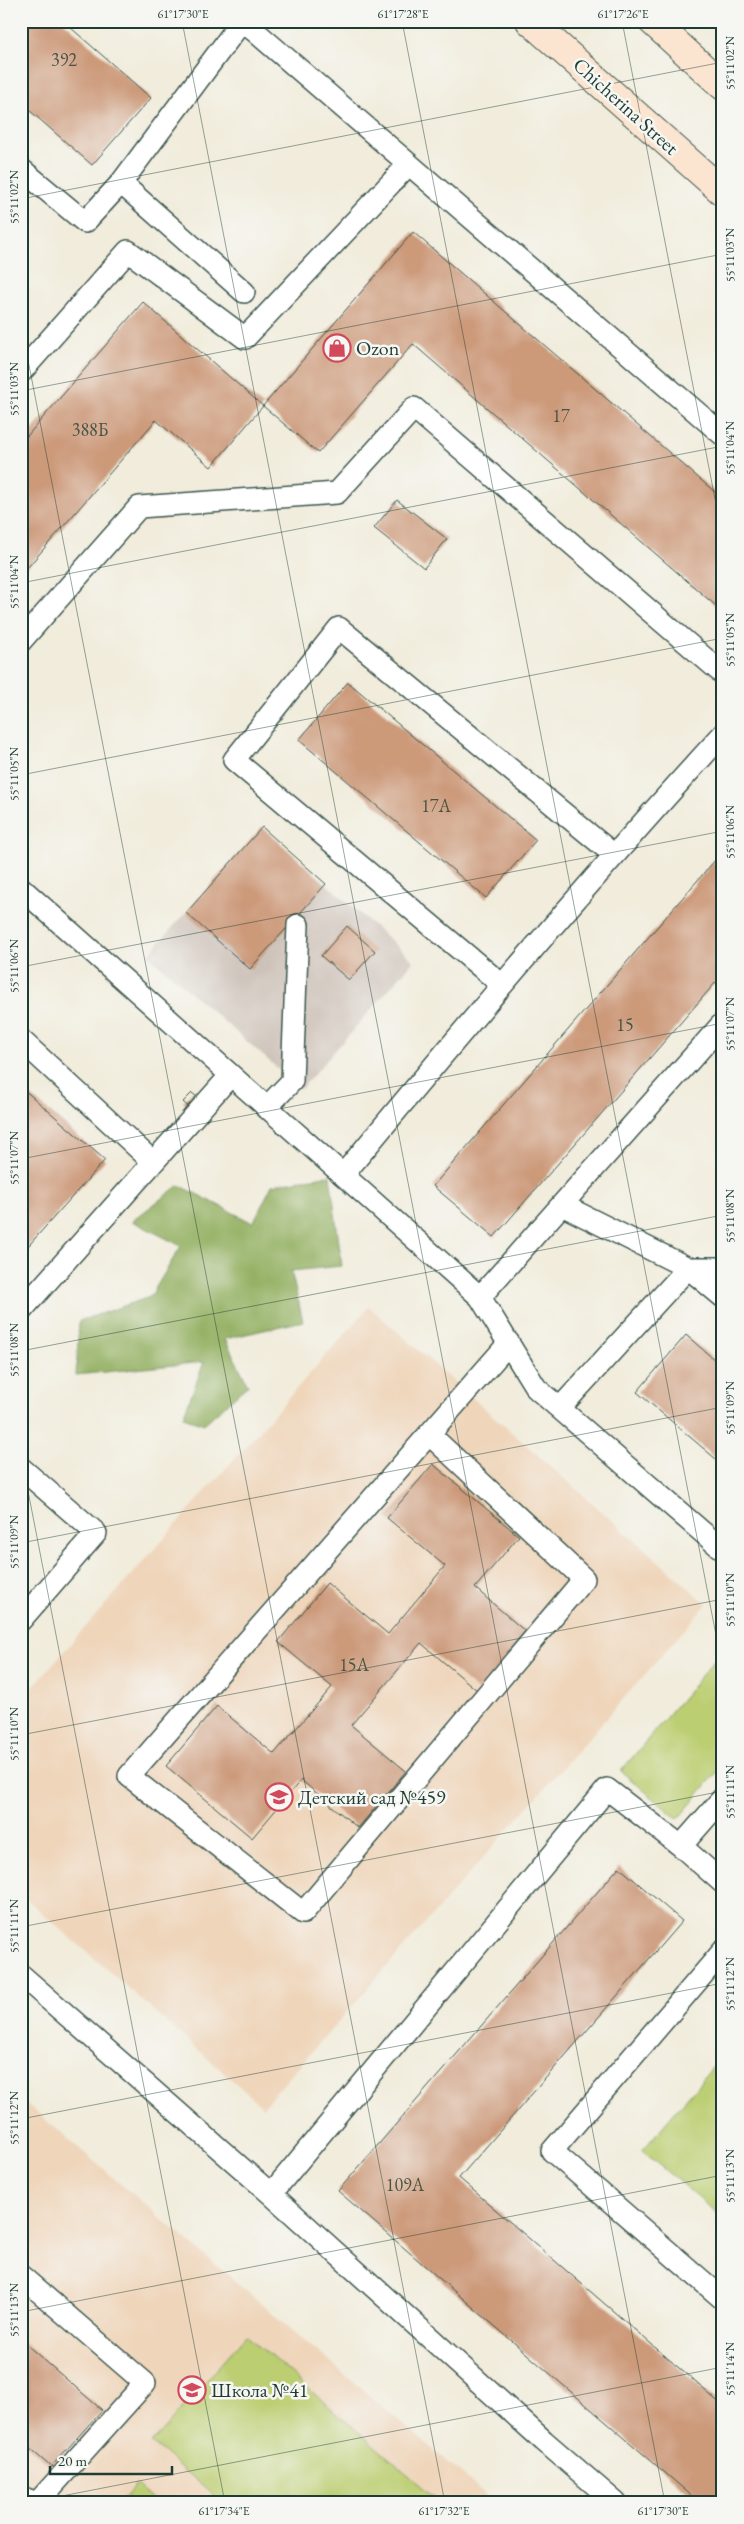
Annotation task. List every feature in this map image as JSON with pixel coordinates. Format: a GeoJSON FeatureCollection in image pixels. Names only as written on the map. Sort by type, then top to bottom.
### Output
{"type":"FeatureCollection","features":[{"type":"Feature","properties":{"kind":"main road","name":"Chicherina Street"},"geometry":{"type":"LineString","coordinates":[[530,21],[723,192]]}},
{"type":"Feature","properties":{"kind":"main road"},"geometry":{"type":"LineString","coordinates":[[652,21],[723,86]]}},
{"type":"Feature","properties":{"kind":"lane"},"geometry":{"type":"LineString","coordinates":[[21,169],[85,222],[120,183],[242,21],[723,435]]}},
{"type":"Feature","properties":{"kind":"lane"},"geometry":{"type":"LineString","coordinates":[[21,372],[128,251],[244,338],[408,164]]}},
{"type":"Feature","properties":{"kind":"lane"},"geometry":{"type":"LineString","coordinates":[[120,183],[244,292]]}},
{"type":"Feature","properties":{"kind":"lane"},"geometry":{"type":"LineString","coordinates":[[21,641],[139,507],[337,493],[414,408],[723,674]]}},
{"type":"Feature","properties":{"kind":"lane"},"geometry":{"type":"LineString","coordinates":[[501,984],[234,760],[339,628],[613,854]]}},
{"type":"Feature","properties":{"kind":"lane"},"geometry":{"type":"LineString","coordinates":[[343,1175],[501,984],[613,854],[723,734]]}},
{"type":"Feature","properties":{"kind":"lane"},"geometry":{"type":"LineString","coordinates":[[21,888],[480,1297],[536,1388],[723,1550]]}},
{"type":"Feature","properties":{"kind":"lane"},"geometry":{"type":"LineString","coordinates":[[266,1108],[292,1081],[298,925]]}},
{"type":"Feature","properties":{"kind":"lane"},"geometry":{"type":"LineString","coordinates":[[480,1297],[723,1022]]}},
{"type":"Feature","properties":{"kind":"lane"},"geometry":{"type":"LineString","coordinates":[[21,1040],[153,1162]]}},
{"type":"Feature","properties":{"kind":"lane"},"geometry":{"type":"LineString","coordinates":[[21,1311],[230,1076]]}},
{"type":"Feature","properties":{"kind":"lane"},"geometry":{"type":"LineString","coordinates":[[562,1205],[688,1268],[723,1297]]}},
{"type":"Feature","properties":{"kind":"lane"},"geometry":{"type":"LineString","coordinates":[[560,1408],[688,1268],[723,1268]]}},
{"type":"Feature","properties":{"kind":"lane"},"geometry":{"type":"LineString","coordinates":[[429,1434],[584,1580],[303,1913],[129,1776],[429,1434],[509,1343]]}},
{"type":"Feature","properties":{"kind":"lane"},"geometry":{"type":"LineString","coordinates":[[21,1468],[96,1533],[21,1620]]}},
{"type":"Feature","properties":{"kind":"lane"},"geometry":{"type":"LineString","coordinates":[[271,2194],[607,1789],[681,1846],[723,1883]]}},
{"type":"Feature","properties":{"kind":"lane"},"geometry":{"type":"LineString","coordinates":[[681,1846],[723,1798]]}},
{"type":"Feature","properties":{"kind":"lane"},"geometry":{"type":"LineString","coordinates":[[723,1951],[552,2151],[723,2299]]}},
{"type":"Feature","properties":{"kind":"lane"},"geometry":{"type":"LineString","coordinates":[[21,1975],[271,2194],[544,2441],[616,2503]]}},
{"type":"Feature","properties":{"kind":"lane"},"geometry":{"type":"LineString","coordinates":[[21,2276],[145,2383],[37,2503],[21,2498]]}},
{"type":"Feature","properties":{"kind":"shaded area"},"geometry":{"type":"Polygon","coordinates":[[[262,827],[414,961],[301,1089],[148,955],[262,827]]]}},
{"type":"Feature","properties":{"kind":"shaded area","name":"Детский сад №459"},"geometry":{"type":"Polygon","coordinates":[[[369,1307],[707,1604],[263,2107],[21,1894],[21,1700],[369,1307]]]}},
{"type":"Feature","properties":{"kind":"shaded area","name":"Школа №41"},"geometry":{"type":"Polygon","coordinates":[[[21,2099],[486,2495],[480,2503],[21,2503],[21,2099]]]}},
{"type":"Feature","properties":{"kind":"green space"},"geometry":{"type":"Polygon","coordinates":[[[330,1175],[342,1266],[291,1271],[303,1321],[225,1339],[248,1385],[204,1424],[183,1417],[204,1362],[76,1375],[79,1321],[150,1297],[181,1246],[132,1221],[179,1185],[253,1223],[272,1185],[330,1175]]]}},
{"type":"Feature","properties":{"kind":"green space"},"geometry":{"type":"Polygon","coordinates":[[[717,1657],[723,1662],[723,1765],[678,1819],[621,1771],[717,1657]]]}},
{"type":"Feature","properties":{"kind":"green space"},"geometry":{"type":"Polygon","coordinates":[[[723,2055],[723,2218],[642,2151],[723,2055]]]}},
{"type":"Feature","properties":{"kind":"green space"},"geometry":{"type":"Polygon","coordinates":[[[246,2335],[441,2503],[222,2503],[152,2443],[246,2335]]]}},
{"type":"Feature","properties":{"kind":"green space"},"geometry":{"type":"Polygon","coordinates":[[[136,2485],[157,2503],[120,2503],[136,2485]]]}},
{"type":"Feature","properties":{"kind":"building"},"geometry":{"type":"Polygon","coordinates":[[[21,21],[63,21],[151,98],[92,165],[21,103],[21,21]]]}},
{"type":"Feature","properties":{"kind":"building"},"geometry":{"type":"Polygon","coordinates":[[[413,232],[723,499],[723,612],[413,344],[318,453],[263,406],[413,232]]]}},
{"type":"Feature","properties":{"kind":"building"},"geometry":{"type":"Polygon","coordinates":[[[143,302],[263,406],[211,467],[156,420],[21,575],[21,443],[143,302]]]}},
{"type":"Feature","properties":{"kind":"building"},"geometry":{"type":"Polygon","coordinates":[[[397,500],[447,539],[424,568],[374,528],[397,500]]]}},
{"type":"Feature","properties":{"kind":"building"},"geometry":{"type":"Polygon","coordinates":[[[348,682],[536,840],[486,898],[299,740],[348,682]]]}},
{"type":"Feature","properties":{"kind":"building"},"geometry":{"type":"Polygon","coordinates":[[[262,827],[326,884],[250,969],[186,913],[262,827]]]}},
{"type":"Feature","properties":{"kind":"building"},"geometry":{"type":"Polygon","coordinates":[[[723,851],[723,974],[494,1237],[433,1186],[723,851]]]}},
{"type":"Feature","properties":{"kind":"building"},"geometry":{"type":"Polygon","coordinates":[[[347,926],[375,951],[349,980],[321,956],[347,926]]]}},
{"type":"Feature","properties":{"kind":"building"},"geometry":{"type":"Polygon","coordinates":[[[21,1087],[105,1160],[21,1254],[21,1087]]]}},
{"type":"Feature","properties":{"kind":"building"},"geometry":{"type":"Polygon","coordinates":[[[192,1093],[202,1101],[193,1111],[183,1102],[192,1093]]]}},
{"type":"Feature","properties":{"kind":"building"},"geometry":{"type":"Polygon","coordinates":[[[686,1335],[723,1367],[723,1465],[637,1392],[686,1335]]]}},
{"type":"Feature","properties":{"kind":"building"},"geometry":{"type":"Polygon","coordinates":[[[433,1464],[519,1536],[475,1588],[527,1633],[478,1691],[421,1643],[351,1725],[406,1771],[358,1828],[301,1780],[252,1838],[166,1766],[217,1706],[274,1754],[332,1687],[278,1642],[327,1583],[388,1634],[445,1566],[387,1518],[433,1464]]]}},
{"type":"Feature","properties":{"kind":"building"},"geometry":{"type":"Polygon","coordinates":[[[619,1867],[682,1921],[459,2178],[723,2406],[723,2503],[700,2503],[338,2191],[619,1867]]]}},
{"type":"Feature","properties":{"kind":"building"},"geometry":{"type":"Polygon","coordinates":[[[21,2340],[102,2410],[51,2467],[21,2441],[21,2340]]]}},
{"type":"Feature","properties":{"kind":"place","name":"Ozon"},"geometry":{"type":"Point","coordinates":[337,348]}},
{"type":"Feature","properties":{"kind":"place","name":"Детский сад №459"},"geometry":{"type":"Point","coordinates":[279,1797]}},
{"type":"Feature","properties":{"kind":"place","name":"Школа №41"},"geometry":{"type":"Point","coordinates":[192,2390]}}]}
